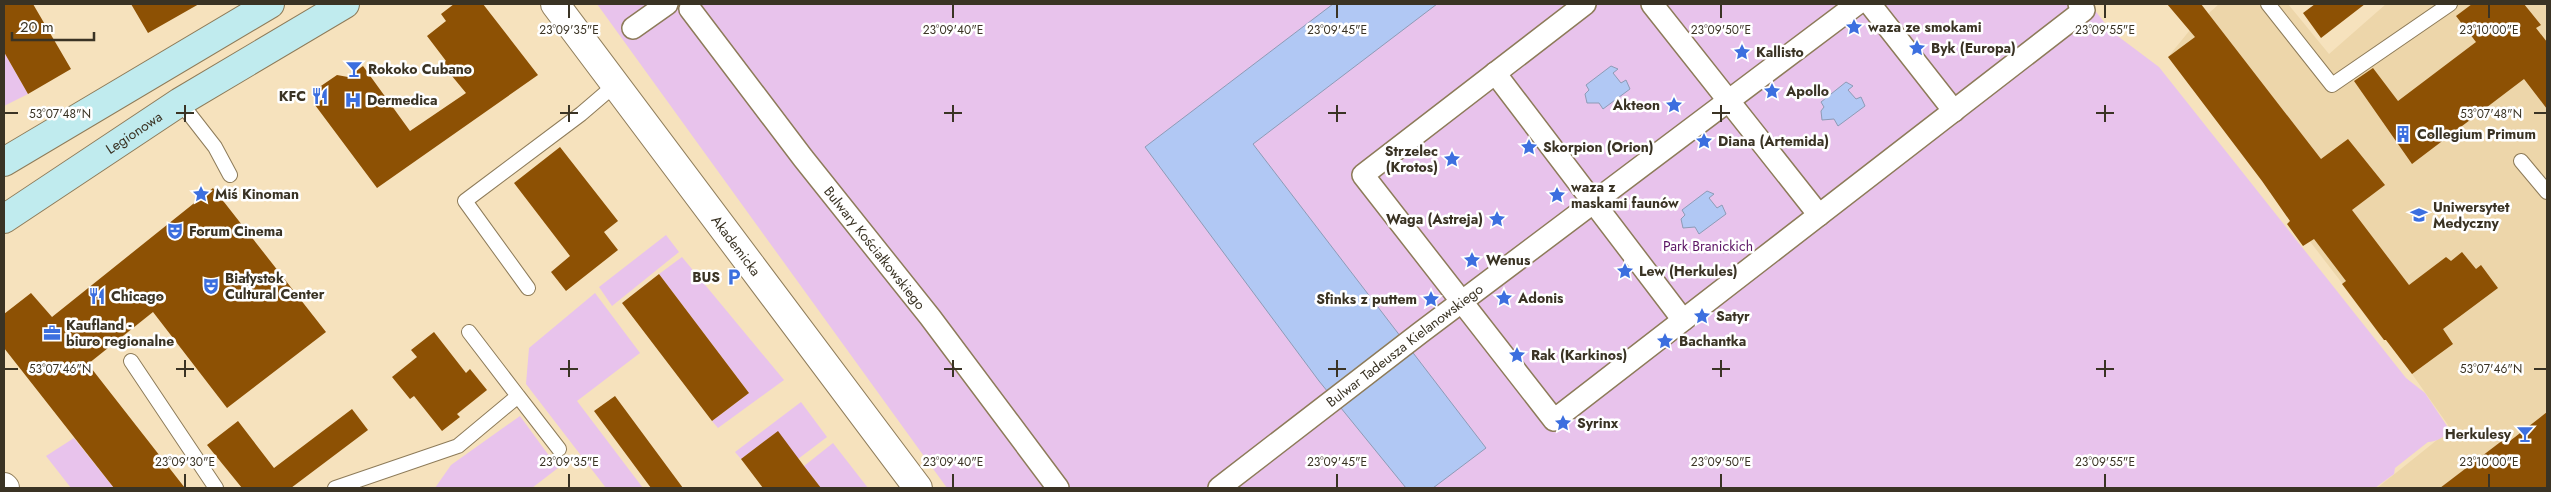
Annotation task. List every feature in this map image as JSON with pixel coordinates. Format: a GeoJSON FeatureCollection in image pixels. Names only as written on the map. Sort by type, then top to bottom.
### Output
{"type":"FeatureCollection","features":[{"type":"Feature","properties":{"kind":"main road"},"geometry":{"type":"LineString","coordinates":[[5,159],[270,4]]}},
{"type":"Feature","properties":{"kind":"main road","name":"Legionowa"},"geometry":{"type":"LineString","coordinates":[[4,219],[180,102],[346,4]]}},
{"type":"Feature","properties":{"kind":"street","name":"Akademicka"},"geometry":{"type":"LineString","coordinates":[[555,4],[918,488]]}},
{"type":"Feature","properties":{"kind":"street","name":"Bulwary Kościałkowskiego"},"geometry":{"type":"LineString","coordinates":[[633,28],[667,4],[678,11],[692,6],[809,165],[930,316],[1058,488]]}},
{"type":"Feature","properties":{"kind":"street"},"geometry":{"type":"LineString","coordinates":[[1585,4],[1363,175],[1554,420],[2084,10],[2079,4]]}},
{"type":"Feature","properties":{"kind":"street"},"geometry":{"type":"LineString","coordinates":[[1652,4],[1819,215]]}},
{"type":"Feature","properties":{"kind":"street","name":"Bulwar Tadeusza Kielanowskiego"},"geometry":{"type":"LineString","coordinates":[[1219,488],[1462,301],[1857,4]]}},
{"type":"Feature","properties":{"kind":"street"},"geometry":{"type":"LineString","coordinates":[[1870,4],[1954,111]]}},
{"type":"Feature","properties":{"kind":"street"},"geometry":{"type":"LineString","coordinates":[[1495,73],[1683,320]]}},
{"type":"Feature","properties":{"kind":"lane"},"geometry":{"type":"LineString","coordinates":[[2268,4],[2332,85],[2450,4]]}},
{"type":"Feature","properties":{"kind":"lane"},"geometry":{"type":"LineString","coordinates":[[528,288],[465,201],[581,114],[616,84]]}},
{"type":"Feature","properties":{"kind":"lane"},"geometry":{"type":"LineString","coordinates":[[180,102],[215,147],[230,174]]}},
{"type":"Feature","properties":{"kind":"lane"},"geometry":{"type":"LineString","coordinates":[[2520,161],[2547,192]]}},
{"type":"Feature","properties":{"kind":"lane"},"geometry":{"type":"LineString","coordinates":[[469,332],[559,449]]}},
{"type":"Feature","properties":{"kind":"lane"},"geometry":{"type":"LineString","coordinates":[[131,361],[216,488]]}},
{"type":"Feature","properties":{"kind":"lane"},"geometry":{"type":"LineString","coordinates":[[335,488],[458,446],[518,396]]}},
{"type":"Feature","properties":{"kind":"shaded area","name":"Uniwersytet Medyczny"},"geometry":{"type":"Polygon","coordinates":[[[2219,4],[2288,4],[2329,54],[2386,4],[2547,4],[2547,488],[2377,488],[2447,432],[2448,425],[2412,374],[2168,57],[2190,30],[2219,4]]]}},
{"type":"Feature","properties":{"kind":"green space","name":"Park Branickich"},"geometry":{"type":"Polygon","coordinates":[[[597,4],[2090,4],[2111,31],[2159,67],[2406,378],[2425,393],[2449,429],[2443,437],[2428,442],[2395,468],[2394,474],[2375,488],[947,488],[597,4]]]}},
{"type":"Feature","properties":{"kind":"green space"},"geometry":{"type":"Polygon","coordinates":[[[4,52],[28,94],[4,106],[4,52]]]}},
{"type":"Feature","properties":{"kind":"green space"},"geometry":{"type":"Polygon","coordinates":[[[666,235],[679,252],[612,306],[599,287],[666,235]]]}},
{"type":"Feature","properties":{"kind":"green space"},"geometry":{"type":"Polygon","coordinates":[[[682,257],[784,380],[718,428],[712,421],[749,393],[659,274],[682,257]]]}},
{"type":"Feature","properties":{"kind":"green space"},"geometry":{"type":"Polygon","coordinates":[[[595,293],[640,353],[577,401],[643,488],[606,488],[526,384],[529,348],[595,293]]]}},
{"type":"Feature","properties":{"kind":"green space"},"geometry":{"type":"Polygon","coordinates":[[[801,402],[827,437],[798,459],[777,432],[741,459],[735,452],[801,402]]]}},
{"type":"Feature","properties":{"kind":"green space"},"geometry":{"type":"Polygon","coordinates":[[[520,416],[558,468],[532,488],[435,488],[451,465],[520,416]]]}},
{"type":"Feature","properties":{"kind":"green space"},"geometry":{"type":"Polygon","coordinates":[[[74,438],[114,488],[71,488],[46,456],[74,438]]]}},
{"type":"Feature","properties":{"kind":"green space"},"geometry":{"type":"Polygon","coordinates":[[[833,443],[868,488],[821,488],[804,466],[833,443]]]}},
{"type":"Feature","properties":{"kind":"water"},"geometry":{"type":"Polygon","coordinates":[[[1333,4],[1437,4],[1253,144],[1486,448],[1433,488],[1406,488],[1319,381],[1145,147],[1333,4]]]}},
{"type":"Feature","properties":{"kind":"water"},"geometry":{"type":"Polygon","coordinates":[[[1611,66],[1618,69],[1613,73],[1621,83],[1626,80],[1630,89],[1603,109],[1599,103],[1587,103],[1585,94],[1589,90],[1586,85],[1611,66]]]}},
{"type":"Feature","properties":{"kind":"water"},"geometry":{"type":"Polygon","coordinates":[[[1846,82],[1853,86],[1848,90],[1856,99],[1861,97],[1865,106],[1838,126],[1834,119],[1822,120],[1821,111],[1824,107],[1821,102],[1846,82]]]}},
{"type":"Feature","properties":{"kind":"water"},"geometry":{"type":"Polygon","coordinates":[[[1707,191],[1714,194],[1709,198],[1717,208],[1722,205],[1726,214],[1699,234],[1695,227],[1683,228],[1681,219],[1685,215],[1682,210],[1707,191]]]}},
{"type":"Feature","properties":{"kind":"building"},"geometry":{"type":"Polygon","coordinates":[[[4,4],[33,4],[71,69],[28,94],[4,52],[4,4]]]}},
{"type":"Feature","properties":{"kind":"building"},"geometry":{"type":"Polygon","coordinates":[[[131,4],[199,4],[148,33],[131,4]]]}},
{"type":"Feature","properties":{"kind":"building"},"geometry":{"type":"Polygon","coordinates":[[[454,4],[483,4],[538,75],[377,188],[315,105],[325,97],[318,88],[337,75],[348,77],[363,66],[410,131],[466,93],[442,64],[446,61],[427,36],[446,21],[441,14],[454,4]]]}},
{"type":"Feature","properties":{"kind":"building"},"geometry":{"type":"Polygon","coordinates":[[[2167,4],[2201,4],[2321,159],[2348,139],[2385,185],[2352,210],[2409,285],[2446,257],[2451,261],[2462,252],[2476,269],[2481,265],[2498,288],[2443,329],[2453,344],[2412,374],[2342,284],[2346,281],[2314,239],[2303,246],[2287,224],[2290,221],[2262,181],[2168,57],[2195,37],[2167,4]]]}},
{"type":"Feature","properties":{"kind":"building"},"geometry":{"type":"Polygon","coordinates":[[[2315,4],[2365,4],[2321,38],[2303,13],[2315,4]]]}},
{"type":"Feature","properties":{"kind":"building"},"geometry":{"type":"Polygon","coordinates":[[[2472,4],[2524,4],[2541,25],[2536,28],[2547,42],[2547,109],[2524,79],[2412,164],[2354,81],[2373,68],[2398,101],[2476,42],[2456,16],[2472,4]]]}},
{"type":"Feature","properties":{"kind":"building"},"geometry":{"type":"Polygon","coordinates":[[[560,147],[618,221],[604,232],[618,250],[566,291],[551,272],[570,256],[514,183],[560,147]]]}},
{"type":"Feature","properties":{"kind":"building"},"geometry":{"type":"Polygon","coordinates":[[[213,188],[326,332],[227,408],[153,312],[88,364],[185,488],[114,488],[4,348],[4,314],[31,293],[52,317],[213,188]]]}},
{"type":"Feature","properties":{"kind":"building"},"geometry":{"type":"Polygon","coordinates":[[[659,274],[749,393],[712,421],[622,303],[659,274]]]}},
{"type":"Feature","properties":{"kind":"building"},"geometry":{"type":"Polygon","coordinates":[[[434,332],[466,373],[470,369],[487,390],[457,414],[460,417],[442,431],[414,396],[410,399],[392,377],[417,357],[411,350],[434,332]]]}},
{"type":"Feature","properties":{"kind":"building"},"geometry":{"type":"Polygon","coordinates":[[[615,396],[683,488],[651,488],[594,411],[615,396]]]}},
{"type":"Feature","properties":{"kind":"building"},"geometry":{"type":"Polygon","coordinates":[[[352,409],[368,430],[291,488],[242,488],[207,445],[238,421],[274,468],[352,409]]]}},
{"type":"Feature","properties":{"kind":"building"},"geometry":{"type":"Polygon","coordinates":[[[2547,412],[2547,488],[2440,488],[2503,440],[2506,444],[2547,412]]]}},
{"type":"Feature","properties":{"kind":"building"},"geometry":{"type":"Polygon","coordinates":[[[778,431],[821,488],[763,488],[741,459],[778,431]]]}},
{"type":"Feature","properties":{"kind":"place","name":"waza ze smokami"},"geometry":{"type":"Point","coordinates":[1854,27]}},
{"type":"Feature","properties":{"kind":"place","name":"Byk (Europa)"},"geometry":{"type":"Point","coordinates":[1917,48]}},
{"type":"Feature","properties":{"kind":"place","name":"Kallisto"},"geometry":{"type":"Point","coordinates":[1742,52]}},
{"type":"Feature","properties":{"kind":"place","name":"Rokoko Cubano"},"geometry":{"type":"Point","coordinates":[354,69]}},
{"type":"Feature","properties":{"kind":"place","name":"Apollo"},"geometry":{"type":"Point","coordinates":[1772,91]}},
{"type":"Feature","properties":{"kind":"place","name":"KFC"},"geometry":{"type":"Point","coordinates":[320,96]}},
{"type":"Feature","properties":{"kind":"place","name":"Dermedica"},"geometry":{"type":"Point","coordinates":[353,100]}},
{"type":"Feature","properties":{"kind":"place","name":"Akteon"},"geometry":{"type":"Point","coordinates":[1674,105]}},
{"type":"Feature","properties":{"kind":"place","name":"Collegium Primum"},"geometry":{"type":"Point","coordinates":[2403,134]}},
{"type":"Feature","properties":{"kind":"place","name":"Diana (Artemida)"},"geometry":{"type":"Point","coordinates":[1704,141]}},
{"type":"Feature","properties":{"kind":"place","name":"Skorpion (Orion)"},"geometry":{"type":"Point","coordinates":[1529,147]}},
{"type":"Feature","properties":{"kind":"place","name":"Strzelec (Krotos)"},"geometry":{"type":"Point","coordinates":[1452,159]}},
{"type":"Feature","properties":{"kind":"place","name":"Miś Kinoman"},"geometry":{"type":"Point","coordinates":[201,194]}},
{"type":"Feature","properties":{"kind":"place","name":"waza z maskami faunów"},"geometry":{"type":"Point","coordinates":[1557,195]}},
{"type":"Feature","properties":{"kind":"place","name":"Uniwersytet Medyczny"},"geometry":{"type":"Point","coordinates":[2419,215]}},
{"type":"Feature","properties":{"kind":"place","name":"Waga (Astreja)"},"geometry":{"type":"Point","coordinates":[1497,219]}},
{"type":"Feature","properties":{"kind":"place","name":"Forum Cinema"},"geometry":{"type":"Point","coordinates":[175,231]}},
{"type":"Feature","properties":{"kind":"place","name":"Wenus"},"geometry":{"type":"Point","coordinates":[1472,260]}},
{"type":"Feature","properties":{"kind":"place","name":"Lew (Herkules)"},"geometry":{"type":"Point","coordinates":[1625,271]}},
{"type":"Feature","properties":{"kind":"place","name":"BUS"},"geometry":{"type":"Point","coordinates":[734,277]}},
{"type":"Feature","properties":{"kind":"place","name":"Białystok Cultural Center"},"geometry":{"type":"Point","coordinates":[211,286]}},
{"type":"Feature","properties":{"kind":"place","name":"Chicago"},"geometry":{"type":"Point","coordinates":[97,296]}},
{"type":"Feature","properties":{"kind":"place","name":"Adonis"},"geometry":{"type":"Point","coordinates":[1504,298]}},
{"type":"Feature","properties":{"kind":"place","name":"Sfinks z puttem"},"geometry":{"type":"Point","coordinates":[1431,299]}},
{"type":"Feature","properties":{"kind":"place","name":"Satyr"},"geometry":{"type":"Point","coordinates":[1702,316]}},
{"type":"Feature","properties":{"kind":"place","name":"Kaufland - biuro regionalne"},"geometry":{"type":"Point","coordinates":[52,333]}},
{"type":"Feature","properties":{"kind":"place","name":"Bachantka"},"geometry":{"type":"Point","coordinates":[1665,341]}},
{"type":"Feature","properties":{"kind":"place","name":"Rak (Karkinos)"},"geometry":{"type":"Point","coordinates":[1517,355]}},
{"type":"Feature","properties":{"kind":"place","name":"Syrinx"},"geometry":{"type":"Point","coordinates":[1563,423]}},
{"type":"Feature","properties":{"kind":"place","name":"Herkulesy"},"geometry":{"type":"Point","coordinates":[2525,434]}}]}
